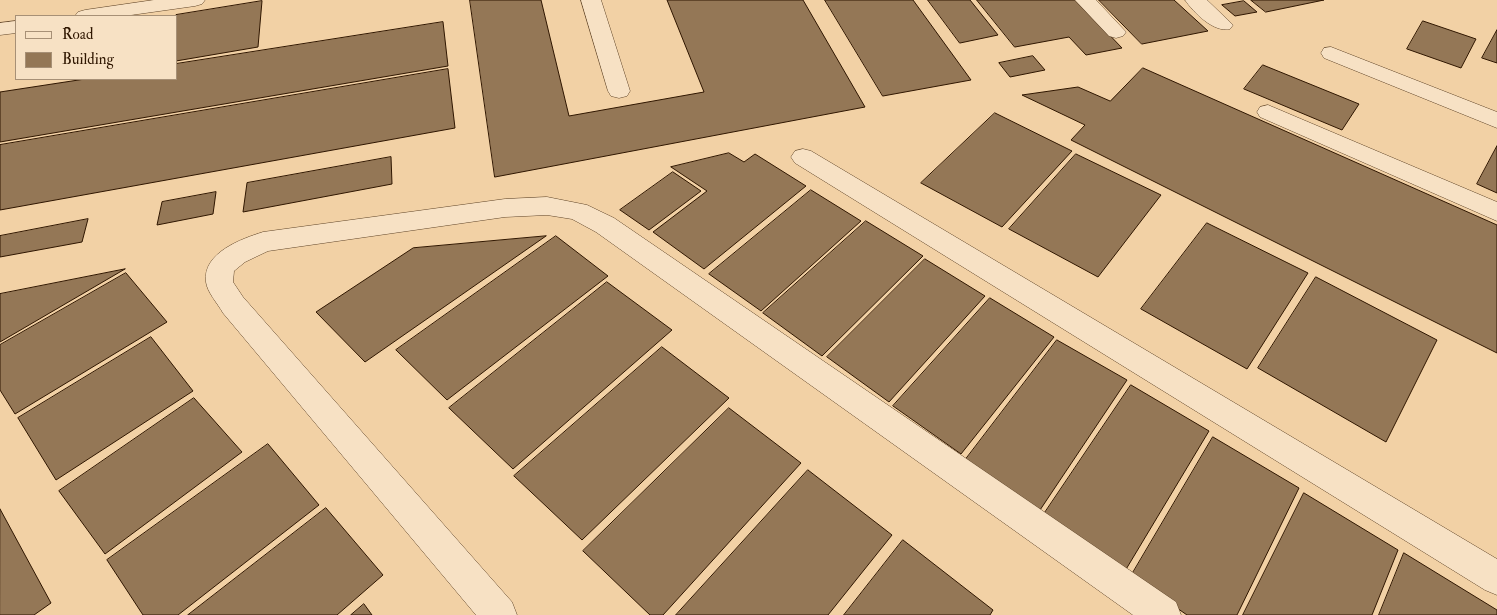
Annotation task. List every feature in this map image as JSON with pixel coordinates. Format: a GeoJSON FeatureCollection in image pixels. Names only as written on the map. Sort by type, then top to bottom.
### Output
{"type":"FeatureCollection","features":[{"type":"Feature","properties":{"kind":"lane"},"geometry":{"type":"LineString","coordinates":[[89,15],[139,4],[195,0]]}},
{"type":"Feature","properties":{"kind":"lane"},"geometry":{"type":"LineString","coordinates":[[591,0],[619,91]]}},
{"type":"Feature","properties":{"kind":"lane"},"geometry":{"type":"LineString","coordinates":[[1085,0],[1116,32]]}},
{"type":"Feature","properties":{"kind":"lane"},"geometry":{"type":"LineString","coordinates":[[1195,0],[1223,25]]}},
{"type":"Feature","properties":{"kind":"lane"},"geometry":{"type":"LineString","coordinates":[[0,29],[15,26]]}},
{"type":"Feature","properties":{"kind":"lane"},"geometry":{"type":"LineString","coordinates":[[1331,53],[1497,121]]}},
{"type":"Feature","properties":{"kind":"lane"},"geometry":{"type":"LineString","coordinates":[[1268,112],[1497,212]]}},
{"type":"Feature","properties":{"kind":"lane"},"geometry":{"type":"LineString","coordinates":[[803,157],[1497,578]]}},
{"type":"Feature","properties":{"kind":"lane"},"geometry":{"type":"LineString","coordinates":[[499,615],[233,305],[219,283],[221,267],[236,256],[263,242],[505,208],[547,206],[578,211],[605,224],[1163,615]]}},
{"type":"Feature","properties":{"kind":"building"},"geometry":{"type":"Polygon","coordinates":[[[470,0],[541,0],[569,116],[704,92],[667,0],[803,0],[865,107],[495,177],[470,0]]]}},
{"type":"Feature","properties":{"kind":"building"},"geometry":{"type":"Polygon","coordinates":[[[825,0],[913,0],[971,80],[883,96],[825,0]]]}},
{"type":"Feature","properties":{"kind":"building"},"geometry":{"type":"Polygon","coordinates":[[[928,0],[970,0],[998,35],[960,43],[928,0]]]}},
{"type":"Feature","properties":{"kind":"building"},"geometry":{"type":"Polygon","coordinates":[[[977,0],[1076,0],[1122,48],[1086,55],[1069,37],[1015,47],[977,0]]]}},
{"type":"Feature","properties":{"kind":"building"},"geometry":{"type":"Polygon","coordinates":[[[1099,0],[1174,0],[1208,31],[1142,44],[1099,0]]]}},
{"type":"Feature","properties":{"kind":"building"},"geometry":{"type":"Polygon","coordinates":[[[1251,0],[1324,0],[1266,12],[1251,0]]]}},
{"type":"Feature","properties":{"kind":"building"},"geometry":{"type":"Polygon","coordinates":[[[262,1],[258,47],[178,61],[178,15],[176,15],[262,1]]]}},
{"type":"Feature","properties":{"kind":"building"},"geometry":{"type":"Polygon","coordinates":[[[1244,1],[1257,12],[1235,16],[1222,5],[1244,1]]]}},
{"type":"Feature","properties":{"kind":"building"},"geometry":{"type":"Polygon","coordinates":[[[1423,21],[1476,39],[1461,68],[1407,49],[1423,21]]]}},
{"type":"Feature","properties":{"kind":"building"},"geometry":{"type":"Polygon","coordinates":[[[443,22],[448,66],[0,142],[0,92],[78,80],[178,80],[178,64],[443,22]]]}},
{"type":"Feature","properties":{"kind":"building"},"geometry":{"type":"Polygon","coordinates":[[[1497,30],[1497,63],[1482,58],[1497,30]]]}},
{"type":"Feature","properties":{"kind":"building"},"geometry":{"type":"Polygon","coordinates":[[[1033,56],[1045,70],[1010,77],[999,63],[1033,56]]]}},
{"type":"Feature","properties":{"kind":"building"},"geometry":{"type":"Polygon","coordinates":[[[1263,65],[1359,104],[1342,130],[1244,89],[1263,65]]]}},
{"type":"Feature","properties":{"kind":"building"},"geometry":{"type":"Polygon","coordinates":[[[1143,68],[1497,225],[1497,353],[1071,140],[1085,125],[1022,95],[1078,87],[1110,101],[1143,68]]]}},
{"type":"Feature","properties":{"kind":"building"},"geometry":{"type":"Polygon","coordinates":[[[448,69],[455,128],[0,210],[0,145],[448,69]]]}},
{"type":"Feature","properties":{"kind":"building"},"geometry":{"type":"Polygon","coordinates":[[[995,113],[1072,151],[1002,227],[921,183],[995,113]]]}},
{"type":"Feature","properties":{"kind":"building"},"geometry":{"type":"Polygon","coordinates":[[[1497,146],[1497,193],[1477,184],[1497,146]]]}},
{"type":"Feature","properties":{"kind":"building"},"geometry":{"type":"Polygon","coordinates":[[[729,153],[744,162],[755,154],[806,186],[704,269],[653,232],[707,191],[671,167],[729,153]]]}},
{"type":"Feature","properties":{"kind":"building"},"geometry":{"type":"Polygon","coordinates":[[[1076,154],[1161,195],[1098,277],[1009,229],[1076,154]]]}},
{"type":"Feature","properties":{"kind":"building"},"geometry":{"type":"Polygon","coordinates":[[[391,157],[392,184],[243,212],[247,183],[391,157]]]}},
{"type":"Feature","properties":{"kind":"building"},"geometry":{"type":"Polygon","coordinates":[[[673,172],[701,191],[649,230],[620,210],[673,172]]]}},
{"type":"Feature","properties":{"kind":"building"},"geometry":{"type":"Polygon","coordinates":[[[811,190],[861,221],[761,311],[709,274],[811,190]]]}},
{"type":"Feature","properties":{"kind":"building"},"geometry":{"type":"Polygon","coordinates":[[[216,192],[213,214],[157,225],[162,202],[216,192]]]}},
{"type":"Feature","properties":{"kind":"building"},"geometry":{"type":"Polygon","coordinates":[[[88,219],[82,242],[0,257],[0,236],[88,219]]]}},
{"type":"Feature","properties":{"kind":"building"},"geometry":{"type":"Polygon","coordinates":[[[866,221],[923,256],[822,356],[763,313],[866,221]]]}},
{"type":"Feature","properties":{"kind":"building"},"geometry":{"type":"Polygon","coordinates":[[[1207,223],[1308,273],[1247,369],[1141,309],[1207,223]]]}},
{"type":"Feature","properties":{"kind":"building"},"geometry":{"type":"Polygon","coordinates":[[[546,236],[365,362],[316,312],[413,248],[546,236]]]}},
{"type":"Feature","properties":{"kind":"building"},"geometry":{"type":"Polygon","coordinates":[[[556,236],[608,276],[447,400],[396,350],[556,236]]]}},
{"type":"Feature","properties":{"kind":"building"},"geometry":{"type":"Polygon","coordinates":[[[925,259],[985,296],[889,402],[827,357],[925,259]]]}},
{"type":"Feature","properties":{"kind":"building"},"geometry":{"type":"Polygon","coordinates":[[[125,269],[0,342],[0,294],[125,269]]]}},
{"type":"Feature","properties":{"kind":"building"},"geometry":{"type":"Polygon","coordinates":[[[126,273],[167,322],[15,414],[0,390],[0,345],[126,273]]]}},
{"type":"Feature","properties":{"kind":"building"},"geometry":{"type":"Polygon","coordinates":[[[1316,277],[1437,340],[1386,442],[1258,368],[1316,277]]]}},
{"type":"Feature","properties":{"kind":"building"},"geometry":{"type":"Polygon","coordinates":[[[607,282],[672,330],[513,469],[449,408],[607,282]]]}},
{"type":"Feature","properties":{"kind":"building"},"geometry":{"type":"Polygon","coordinates":[[[990,298],[1054,337],[961,454],[893,406],[990,298]]]}},
{"type":"Feature","properties":{"kind":"building"},"geometry":{"type":"Polygon","coordinates":[[[151,337],[193,391],[56,480],[18,418],[151,337]]]}},
{"type":"Feature","properties":{"kind":"building"},"geometry":{"type":"Polygon","coordinates":[[[1057,340],[1127,380],[1040,510],[966,459],[1057,340]]]}},
{"type":"Feature","properties":{"kind":"building"},"geometry":{"type":"Polygon","coordinates":[[[662,347],[729,398],[582,540],[514,476],[662,347]]]}},
{"type":"Feature","properties":{"kind":"building"},"geometry":{"type":"Polygon","coordinates":[[[1131,385],[1209,431],[1125,571],[1044,514],[1131,385]]]}},
{"type":"Feature","properties":{"kind":"building"},"geometry":{"type":"Polygon","coordinates":[[[194,398],[242,452],[105,554],[59,491],[194,398]]]}},
{"type":"Feature","properties":{"kind":"building"},"geometry":{"type":"Polygon","coordinates":[[[729,408],[801,463],[663,615],[650,615],[583,551],[729,408]]]}},
{"type":"Feature","properties":{"kind":"building"},"geometry":{"type":"Polygon","coordinates":[[[1213,437],[1299,488],[1237,615],[1187,615],[1131,576],[1213,437]]]}},
{"type":"Feature","properties":{"kind":"building"},"geometry":{"type":"Polygon","coordinates":[[[268,444],[319,505],[178,615],[143,615],[107,560],[268,444]]]}},
{"type":"Feature","properties":{"kind":"building"},"geometry":{"type":"Polygon","coordinates":[[[808,470],[892,535],[828,615],[676,615],[808,470]]]}},
{"type":"Feature","properties":{"kind":"building"},"geometry":{"type":"Polygon","coordinates":[[[1304,493],[1398,550],[1372,615],[1243,615],[1304,493]]]}},
{"type":"Feature","properties":{"kind":"building"},"geometry":{"type":"Polygon","coordinates":[[[326,508],[383,575],[337,615],[188,615],[326,508]]]}},
{"type":"Feature","properties":{"kind":"building"},"geometry":{"type":"Polygon","coordinates":[[[0,509],[51,603],[34,615],[0,615],[0,509]]]}},
{"type":"Feature","properties":{"kind":"building"},"geometry":{"type":"Polygon","coordinates":[[[903,540],[993,610],[990,615],[844,615],[903,540]]]}},
{"type":"Feature","properties":{"kind":"building"},"geometry":{"type":"Polygon","coordinates":[[[1404,553],[1497,610],[1497,615],[1379,615],[1404,553]]]}},
{"type":"Feature","properties":{"kind":"building"},"geometry":{"type":"Polygon","coordinates":[[[364,604],[372,615],[351,615],[364,604]]]}}]}
